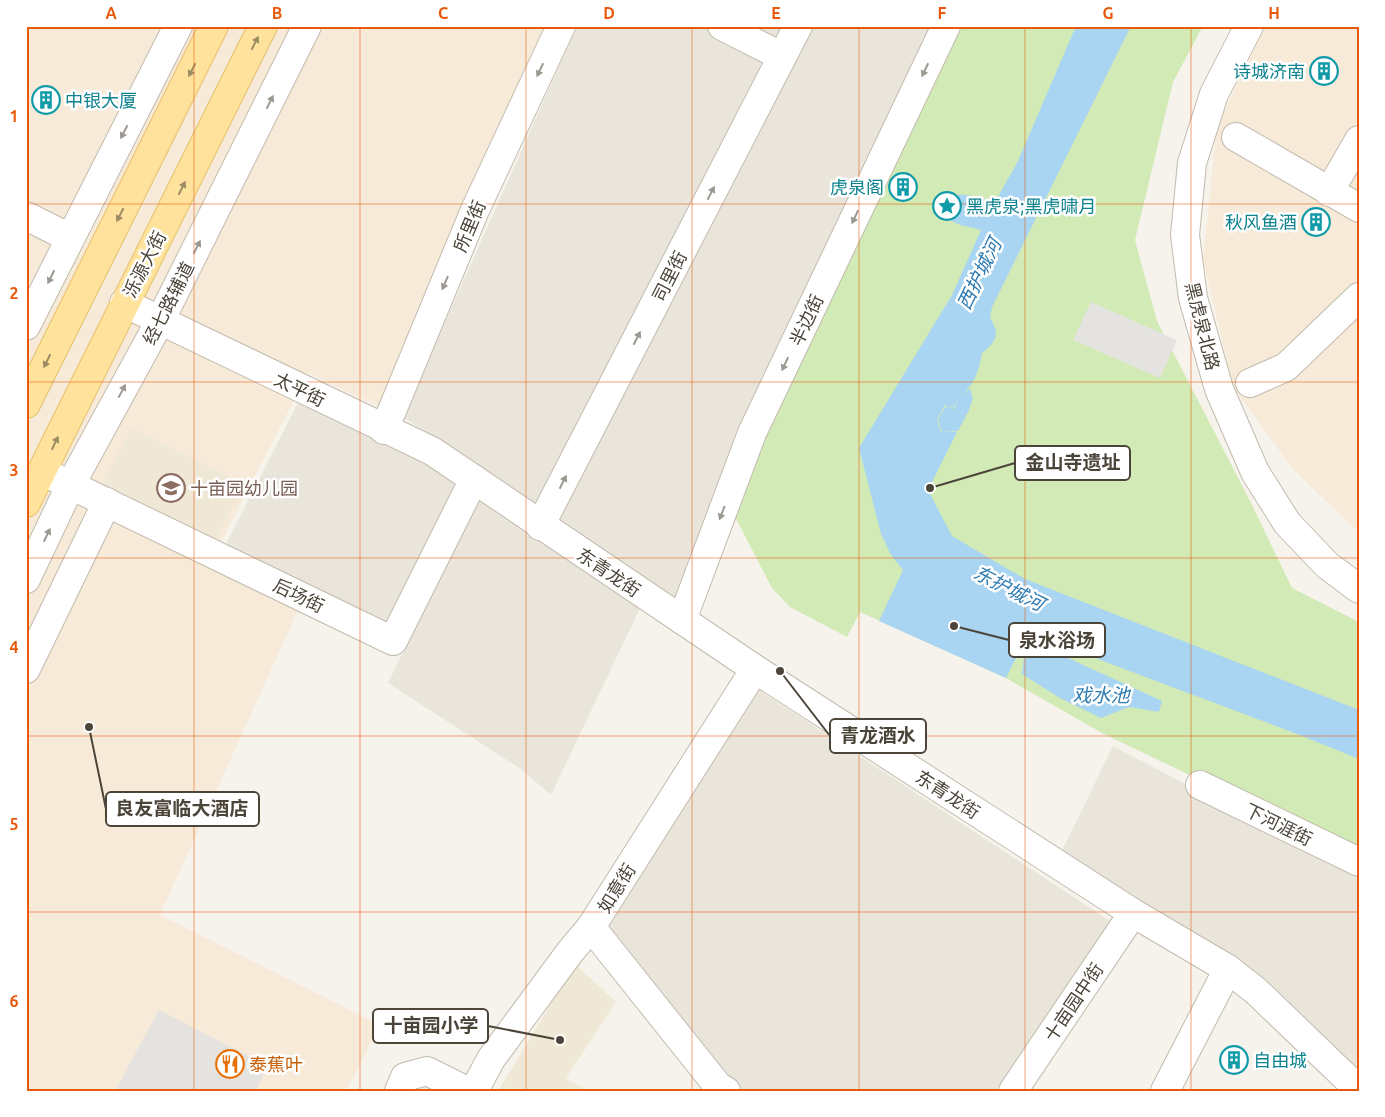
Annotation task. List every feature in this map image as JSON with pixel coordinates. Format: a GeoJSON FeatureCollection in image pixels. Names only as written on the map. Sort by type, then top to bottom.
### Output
{"type":"FeatureCollection","features":[{"type":"Feature","properties":{"kind":"main road"},"geometry":{"type":"LineString","coordinates":[[26,404],[214,26]]}},
{"type":"Feature","properties":{"kind":"main road","name":"泺源大街"},"geometry":{"type":"LineString","coordinates":[[26,503],[263,26]]}},
{"type":"Feature","properties":{"kind":"street"},"geometry":{"type":"LineString","coordinates":[[26,326],[178,26]]}},
{"type":"Feature","properties":{"kind":"street","name":"经七路辅道"},"geometry":{"type":"LineString","coordinates":[[26,580],[72,484],[160,321],[307,26]]}},
{"type":"Feature","properties":{"kind":"street","name":"所里街"},"geometry":{"type":"LineString","coordinates":[[384,430],[475,210],[561,26]]}},
{"type":"Feature","properties":{"kind":"street"},"geometry":{"type":"LineString","coordinates":[[722,26],[781,56]]}},
{"type":"Feature","properties":{"kind":"street","name":"司里街"},"geometry":{"type":"LineString","coordinates":[[540,526],[798,26]]}},
{"type":"Feature","properties":{"kind":"street","name":"半边街"},"geometry":{"type":"LineString","coordinates":[[682,620],[752,433],[946,26]]}},
{"type":"Feature","properties":{"kind":"street","name":"黑虎泉北路"},"geometry":{"type":"LineString","coordinates":[[1248,26],[1214,94],[1192,163],[1185,235],[1193,298],[1219,389],[1255,472],[1287,523],[1327,565],[1359,589]]}},
{"type":"Feature","properties":{"kind":"street"},"geometry":{"type":"LineString","coordinates":[[1236,137],[1359,208]]}},
{"type":"Feature","properties":{"kind":"street"},"geometry":{"type":"LineString","coordinates":[[1330,192],[1359,140]]}},
{"type":"Feature","properties":{"kind":"street"},"geometry":{"type":"LineString","coordinates":[[26,216],[70,238]]}},
{"type":"Feature","properties":{"kind":"street"},"geometry":{"type":"LineString","coordinates":[[1250,382],[1286,367],[1359,297]]}},
{"type":"Feature","properties":{"kind":"street","name":"太平街"},"geometry":{"type":"LineString","coordinates":[[124,303],[432,452],[474,479]]}},
{"type":"Feature","properties":{"kind":"street","name":"后场街"},"geometry":{"type":"LineString","coordinates":[[41,472],[72,484],[393,641],[474,479]]}},
{"type":"Feature","properties":{"kind":"street","name":"东青龙街"},"geometry":{"type":"LineString","coordinates":[[474,479],[540,526],[755,669],[1133,913],[1228,969],[1256,991],[1359,1090]]}},
{"type":"Feature","properties":{"kind":"street"},"geometry":{"type":"LineString","coordinates":[[26,669],[106,502]]}},
{"type":"Feature","properties":{"kind":"street","name":"如意街"},"geometry":{"type":"LineString","coordinates":[[726,1091],[718,1086],[591,927],[755,669]]}},
{"type":"Feature","properties":{"kind":"street","name":"下河涯街"},"geometry":{"type":"LineString","coordinates":[[1200,785],[1359,862]]}},
{"type":"Feature","properties":{"kind":"street","name":"十亩园中街"},"geometry":{"type":"LineString","coordinates":[[1014,1091],[1133,913]]}},
{"type":"Feature","properties":{"kind":"street"},"geometry":{"type":"LineString","coordinates":[[474,1091],[491,1059],[570,952],[591,927]]}},
{"type":"Feature","properties":{"kind":"street"},"geometry":{"type":"LineString","coordinates":[[1165,1091],[1228,969]]}},
{"type":"Feature","properties":{"kind":"street"},"geometry":{"type":"LineString","coordinates":[[399,1091],[405,1077],[426,1071],[467,1091]]}},
{"type":"Feature","properties":{"kind":"shaded area"},"geometry":{"type":"Polygon","coordinates":[[[26,26],[548,26],[382,408],[308,373],[215,554],[303,599],[160,915],[380,1025],[346,1091],[26,1091],[26,26]]]}},
{"type":"Feature","properties":{"kind":"shaded area"},"geometry":{"type":"Polygon","coordinates":[[[577,26],[940,26],[681,603],[403,417],[577,26]]]}},
{"type":"Feature","properties":{"kind":"shaded area"},"geometry":{"type":"Polygon","coordinates":[[[1265,26],[1359,26],[1359,533],[1292,468],[1233,387],[1203,259],[1217,126],[1265,26]]]}},
{"type":"Feature","properties":{"kind":"shaded area"},"geometry":{"type":"Polygon","coordinates":[[[1091,302],[1177,340],[1160,378],[1073,340],[1091,302]]]}},
{"type":"Feature","properties":{"kind":"shaded area"},"geometry":{"type":"Polygon","coordinates":[[[300,399],[454,474],[642,604],[551,795],[521,769],[388,683],[406,646],[224,548],[300,399]]]}},
{"type":"Feature","properties":{"kind":"shaded area","name":"十亩园幼儿园"},"geometry":{"type":"Polygon","coordinates":[[[132,428],[244,484],[212,548],[98,492],[132,428]]]}},
{"type":"Feature","properties":{"kind":"shaded area"},"geometry":{"type":"Polygon","coordinates":[[[747,682],[1116,925],[1005,1091],[743,1091],[725,1080],[599,929],[747,682]]]}},
{"type":"Feature","properties":{"kind":"shaded area"},"geometry":{"type":"Polygon","coordinates":[[[1113,746],[1359,875],[1359,1080],[1059,857],[1113,746]]]}},
{"type":"Feature","properties":{"kind":"shaded area"},"geometry":{"type":"Polygon","coordinates":[[[575,964],[616,1002],[566,1078],[587,1091],[498,1091],[575,964]]]}},
{"type":"Feature","properties":{"kind":"shaded area"},"geometry":{"type":"Polygon","coordinates":[[[159,1010],[268,1066],[256,1091],[115,1091],[159,1010]]]}},
{"type":"Feature","properties":{"kind":"green space"},"geometry":{"type":"Polygon","coordinates":[[[952,26],[1203,26],[1173,82],[1135,240],[1157,321],[1250,501],[1292,588],[1359,622],[1359,856],[1102,733],[1006,678],[860,612],[847,637],[790,607],[772,588],[733,513],[772,398],[952,26]]]}},
{"type":"Feature","properties":{"kind":"water"},"geometry":{"type":"Polygon","coordinates":[[[1076,26],[1131,26],[992,307],[990,318],[996,333],[994,341],[982,353],[976,376],[970,387],[961,396],[970,389],[973,398],[969,410],[958,431],[942,432],[957,432],[928,490],[952,536],[1025,579],[1359,710],[1359,759],[1029,632],[1006,678],[879,621],[903,570],[891,555],[881,534],[859,448],[952,295],[981,230],[950,220],[946,217],[946,206],[949,199],[962,195],[995,202],[1018,161],[1076,26]],[[958,399],[953,408],[945,405],[937,419],[942,432],[938,419],[946,406],[954,409],[958,399]]]}},
{"type":"Feature","properties":{"kind":"water","name":"戏水池"},"geometry":{"type":"Polygon","coordinates":[[[1044,647],[1162,701],[1159,712],[1129,707],[1101,718],[1060,698],[1022,674],[1024,657],[1044,647]]]}},
{"type":"Feature","properties":{"kind":"place","name":"诗城济南"},"geometry":{"type":"Point","coordinates":[1324,71]}},
{"type":"Feature","properties":{"kind":"place","name":"中银大厦"},"geometry":{"type":"Point","coordinates":[46,100]}},
{"type":"Feature","properties":{"kind":"place","name":"虎泉阁"},"geometry":{"type":"Point","coordinates":[903,187]}},
{"type":"Feature","properties":{"kind":"place","name":"黑虎泉;黑虎啸月"},"geometry":{"type":"Point","coordinates":[947,206]}},
{"type":"Feature","properties":{"kind":"place","name":"秋风鱼酒"},"geometry":{"type":"Point","coordinates":[1316,222]}},
{"type":"Feature","properties":{"kind":"place","name":"十亩园幼儿园"},"geometry":{"type":"Point","coordinates":[171,488]}},
{"type":"Feature","properties":{"kind":"place","name":"金山寺遗址"},"geometry":{"type":"Point","coordinates":[930,488]}},
{"type":"Feature","properties":{"kind":"place","name":"泉水浴场"},"geometry":{"type":"Point","coordinates":[954,626]}},
{"type":"Feature","properties":{"kind":"place","name":"青龙酒水"},"geometry":{"type":"Point","coordinates":[780,671]}},
{"type":"Feature","properties":{"kind":"place","name":"良友富临大酒店"},"geometry":{"type":"Point","coordinates":[89,727]}},
{"type":"Feature","properties":{"kind":"place","name":"十亩园小学"},"geometry":{"type":"Point","coordinates":[560,1040]}},
{"type":"Feature","properties":{"kind":"place","name":"自由城"},"geometry":{"type":"Point","coordinates":[1234,1060]}},
{"type":"Feature","properties":{"kind":"place","name":"泰蕉叶"},"geometry":{"type":"Point","coordinates":[230,1064]}},
{"type":"Feature","properties":{"kind":"water label","name":"西护城河"},"geometry":{"type":"Point","coordinates":[979,274]}},
{"type":"Feature","properties":{"kind":"water label","name":"东护城河"},"geometry":{"type":"Point","coordinates":[1009,588]}}]}
